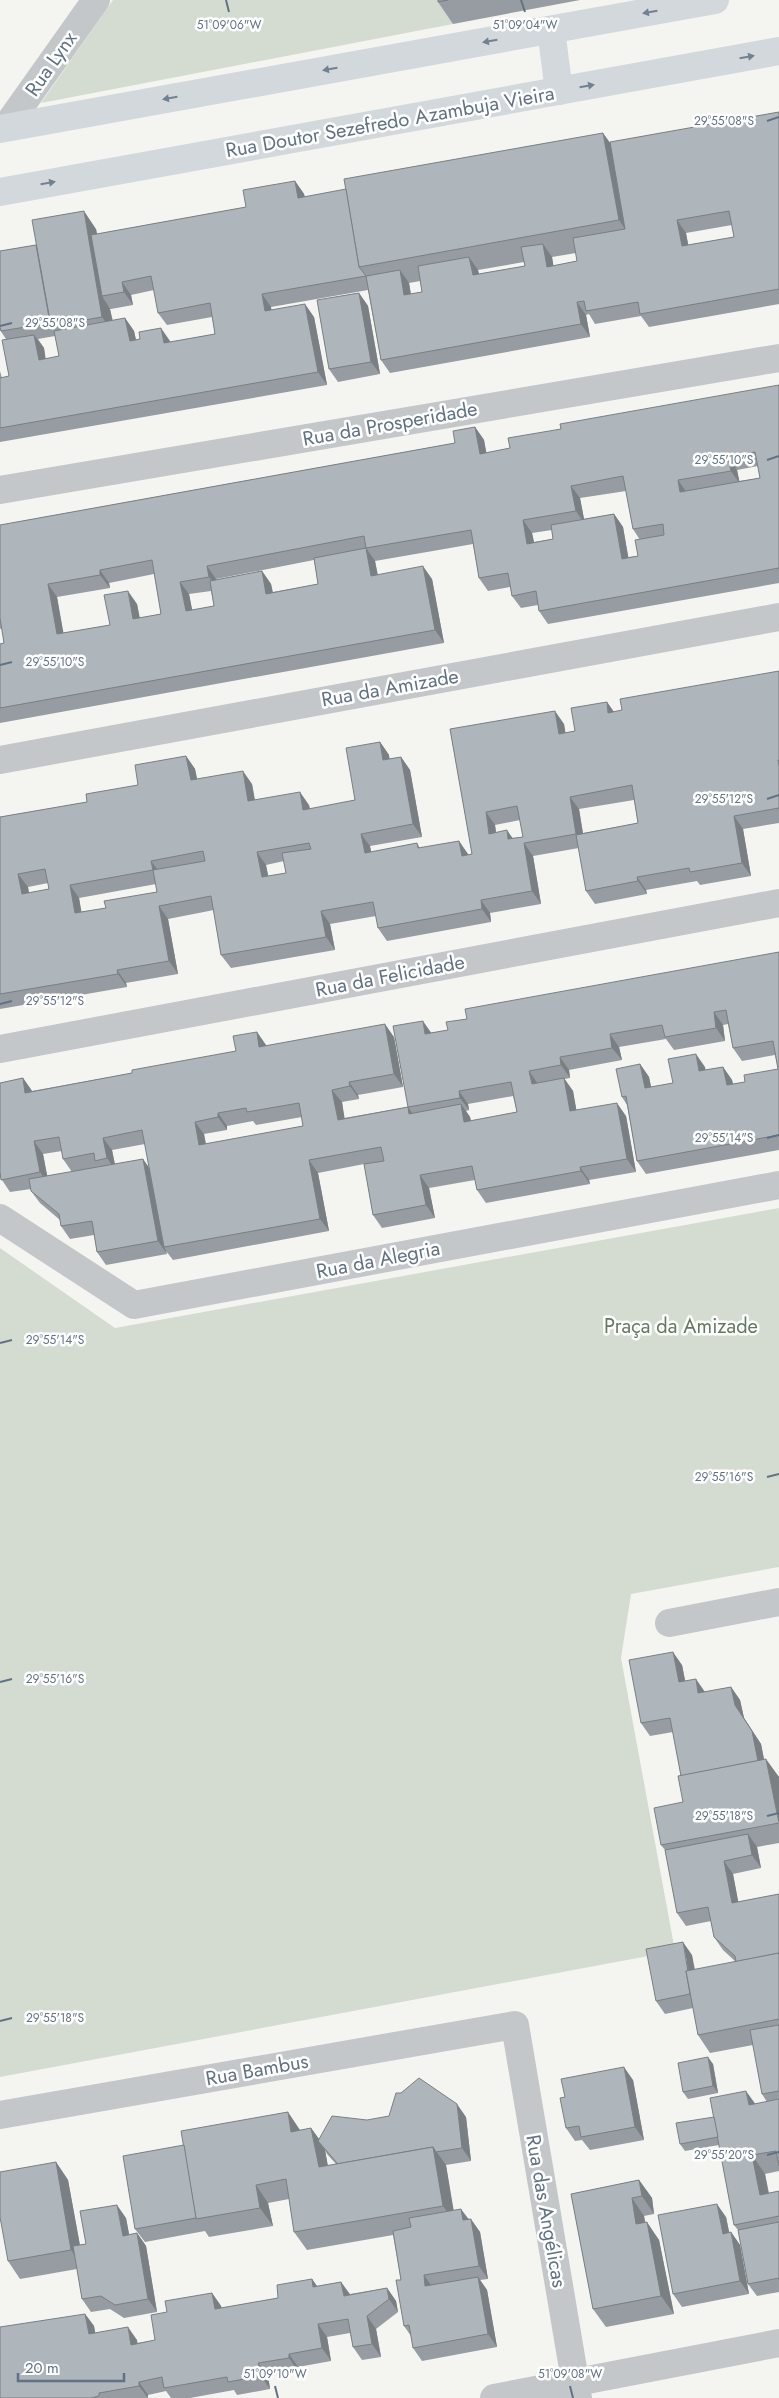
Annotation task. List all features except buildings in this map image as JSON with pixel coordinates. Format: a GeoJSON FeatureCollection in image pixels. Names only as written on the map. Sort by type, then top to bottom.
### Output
{"type":"FeatureCollection","features":[{"type":"Feature","properties":{"kind":"main road"},"geometry":{"type":"LineString","coordinates":[[3,128],[715,0]]}},
{"type":"Feature","properties":{"kind":"main road"},"geometry":{"type":"LineString","coordinates":[[551,30],[558,91]]}},
{"type":"Feature","properties":{"kind":"main road","name":"Rua Doutor Sezefredo Azambuja Vieira"},"geometry":{"type":"LineString","coordinates":[[0,192],[779,51]]}},
{"type":"Feature","properties":{"kind":"street","name":"Rua Lynx"},"geometry":{"type":"LineString","coordinates":[[3,128],[96,0]]}},
{"type":"Feature","properties":{"kind":"street","name":"Rua da Prosperidade"},"geometry":{"type":"LineString","coordinates":[[0,490],[779,358]]}},
{"type":"Feature","properties":{"kind":"street","name":"Rua da Amizade"},"geometry":{"type":"LineString","coordinates":[[0,760],[779,617]]}},
{"type":"Feature","properties":{"kind":"street","name":"Rua da Felicidade"},"geometry":{"type":"LineString","coordinates":[[0,1049],[779,902]]}},
{"type":"Feature","properties":{"kind":"street","name":"Rua da Alegria"},"geometry":{"type":"LineString","coordinates":[[0,1218],[134,1305],[779,1185]]}},
{"type":"Feature","properties":{"kind":"street"},"geometry":{"type":"LineString","coordinates":[[668,1623],[779,1602]]}},
{"type":"Feature","properties":{"kind":"street","name":"Rua Bambus"},"geometry":{"type":"LineString","coordinates":[[0,2115],[515,2025]]}},
{"type":"Feature","properties":{"kind":"street","name":"Rua das Angélicas"},"geometry":{"type":"LineString","coordinates":[[515,2025],[577,2391]]}},
{"type":"Feature","properties":{"kind":"street"},"geometry":{"type":"LineString","coordinates":[[494,2398],[577,2391],[779,2342]]}},
{"type":"Feature","properties":{"kind":"green space"},"geometry":{"type":"Polygon","coordinates":[[[113,0],[449,0],[453,24],[41,103],[113,0]]]}},
{"type":"Feature","properties":{"kind":"green space","name":"Praça da Amizade"},"geometry":{"type":"Polygon","coordinates":[[[779,1208],[779,1567],[631,1594],[621,1658],[675,1951],[0,2077],[0,1248],[115,1328],[779,1208]]]}}]}
